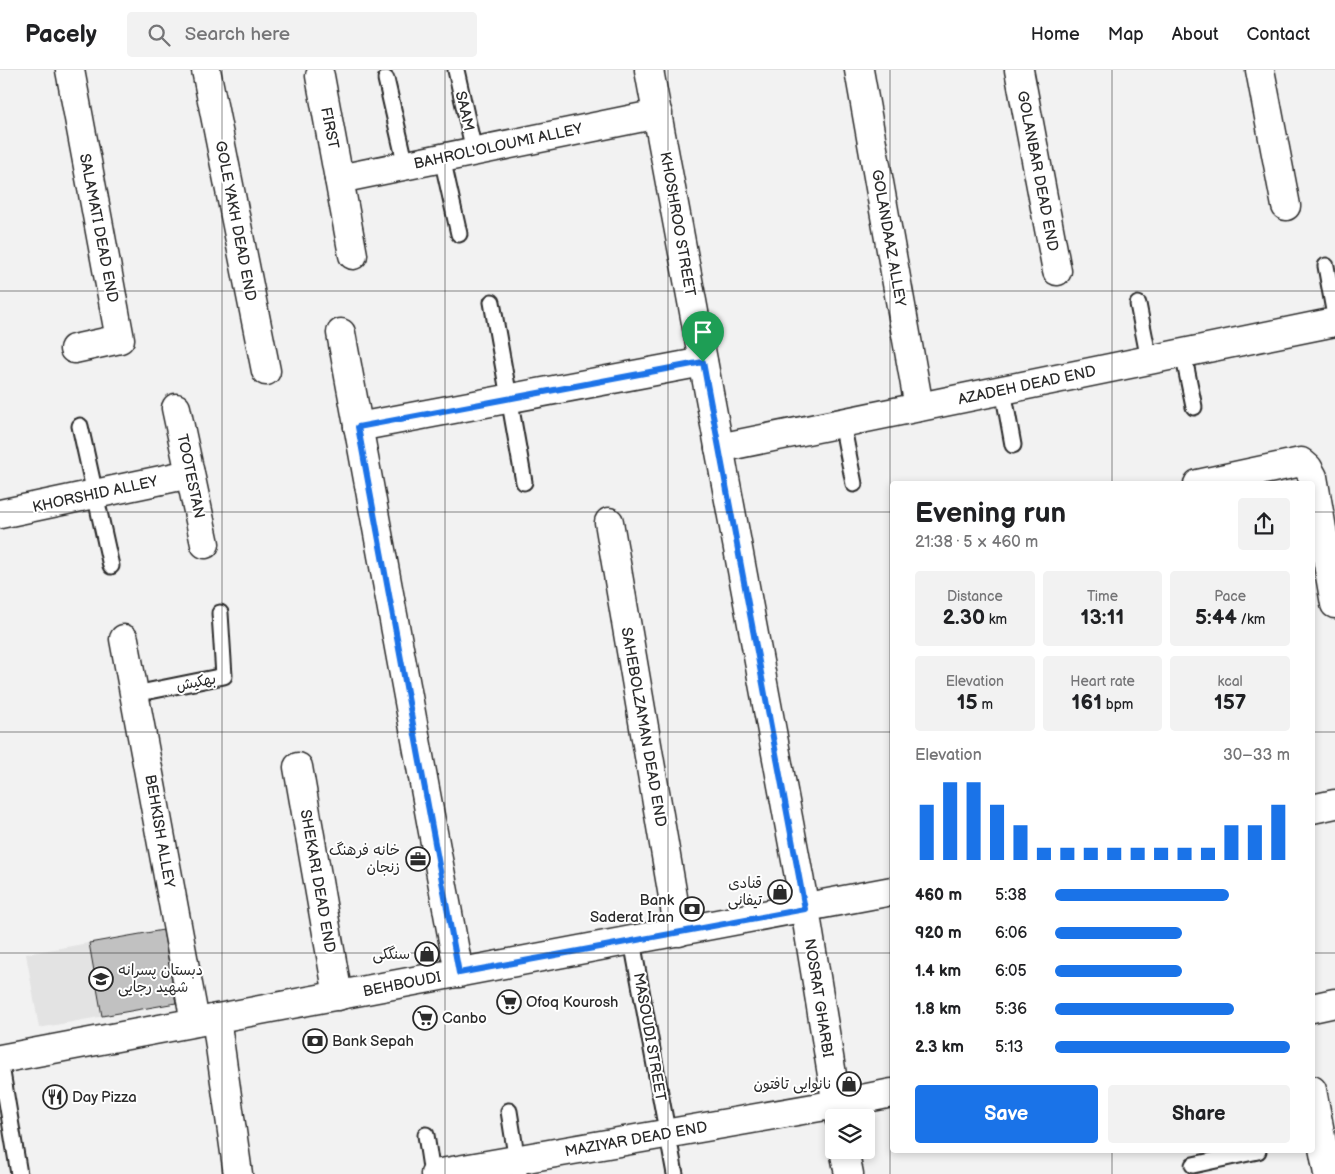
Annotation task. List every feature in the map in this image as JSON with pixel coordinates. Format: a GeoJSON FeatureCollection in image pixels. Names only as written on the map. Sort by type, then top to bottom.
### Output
{"type":"FeatureCollection","features":[{"type":"Feature","properties":{"kind":"street","name":"SALAMATI DEAD END"},"geometry":{"type":"LineString","coordinates":[[70,70],[120,340],[74,349]]}},
{"type":"Feature","properties":{"kind":"street","name":"GOLE YAKH DEAD END"},"geometry":{"type":"LineString","coordinates":[[206,70],[266,371]]}},
{"type":"Feature","properties":{"kind":"street","name":"KHOSHROO STREET"},"geometry":{"type":"LineString","coordinates":[[650,70],[805,909]]}},
{"type":"Feature","properties":{"kind":"street","name":"GOLANDAAZ ALLEY"},"geometry":{"type":"LineString","coordinates":[[859,70],[919,407]]}},
{"type":"Feature","properties":{"kind":"street","name":"GOLANBAR DEAD END"},"geometry":{"type":"LineString","coordinates":[[1018,70],[1057,271]]}},
{"type":"Feature","properties":{"kind":"street"},"geometry":{"type":"LineString","coordinates":[[1260,70],[1286,206]]}},
{"type":"Feature","properties":{"kind":"street","name":"FIRST"},"geometry":{"type":"LineString","coordinates":[[320,76],[353,255]]}},
{"type":"Feature","properties":{"kind":"street","name":"BAHROL'OLOUMI ALLEY"},"geometry":{"type":"LineString","coordinates":[[339,180],[658,114]]}},
{"type":"Feature","properties":{"kind":"street","name":"AZADEH DEAD END"},"geometry":{"type":"LineString","coordinates":[[719,448],[1335,322]]}},
{"type":"Feature","properties":{"kind":"street"},"geometry":{"type":"LineString","coordinates":[[341,332],[459,973]]}},
{"type":"Feature","properties":{"kind":"street"},"geometry":{"type":"LineString","coordinates":[[358,427],[703,362]]}},
{"type":"Feature","properties":{"kind":"street","name":"TOOTESTAN"},"geometry":{"type":"LineString","coordinates":[[176,408],[205,544]]}},
{"type":"Feature","properties":{"kind":"street"},"geometry":{"type":"LineString","coordinates":[[1212,481],[1301,462],[1308,468],[1314,481]]}},
{"type":"Feature","properties":{"kind":"street","name":"KHORSHID ALLEY"},"geometry":{"type":"LineString","coordinates":[[0,514],[190,474]]}},
{"type":"Feature","properties":{"kind":"street"},"geometry":{"type":"LineString","coordinates":[[1315,489],[1335,604]]}},
{"type":"Feature","properties":{"kind":"street","name":"SAHEBOLZAMAN DEAD END"},"geometry":{"type":"LineString","coordinates":[[609,522],[678,932]]}},
{"type":"Feature","properties":{"kind":"street","name":"BEHKISH ALLEY"},"geometry":{"type":"LineString","coordinates":[[124,639],[206,1020]]}},
{"type":"Feature","properties":{"kind":"street","name":"SHEKARI DEAD END"},"geometry":{"type":"LineString","coordinates":[[298,767],[338,996]]}},
{"type":"Feature","properties":{"kind":"street"},"geometry":{"type":"LineString","coordinates":[[1315,808],[1335,804]]}},
{"type":"Feature","properties":{"kind":"street","name":"BEHBOUDI"},"geometry":{"type":"LineString","coordinates":[[0,1059],[890,892]]}},
{"type":"Feature","properties":{"kind":"street","name":"NOSRAT GHARBI"},"geometry":{"type":"LineString","coordinates":[[805,909],[838,1109]]}},
{"type":"Feature","properties":{"kind":"street"},"geometry":{"type":"LineString","coordinates":[[1315,1007],[1335,1003]]}},
{"type":"Feature","properties":{"kind":"street"},"geometry":{"type":"LineString","coordinates":[[206,1020],[238,1174]]}},
{"type":"Feature","properties":{"kind":"street","name":"MAZIYAR DEAD END"},"geometry":{"type":"LineString","coordinates":[[844,1109],[890,1094]]}},
{"type":"Feature","properties":{"kind":"street","name":"MAZIYAR DEAD END"},"geometry":{"type":"LineString","coordinates":[[433,1174],[518,1167],[668,1134],[825,1113]]}},
{"type":"Feature","properties":{"kind":"street"},"geometry":{"type":"LineString","coordinates":[[1315,1119],[1317,1139],[1328,1174]]}},
{"type":"Feature","properties":{"kind":"street"},"geometry":{"type":"LineString","coordinates":[[846,1159],[849,1174]]}},
{"type":"Feature","properties":{"kind":"lane","name":"SAAM"},"geometry":{"type":"LineString","coordinates":[[456,70],[474,151]]}},
{"type":"Feature","properties":{"kind":"lane"},"geometry":{"type":"LineString","coordinates":[[386,79],[406,166]]}},
{"type":"Feature","properties":{"kind":"lane"},"geometry":{"type":"LineString","coordinates":[[442,158],[459,234]]}},
{"type":"Feature","properties":{"kind":"lane"},"geometry":{"type":"LineString","coordinates":[[1326,266],[1335,316]]}},
{"type":"Feature","properties":{"kind":"lane"},"geometry":{"type":"LineString","coordinates":[[492,302],[524,482]]}},
{"type":"Feature","properties":{"kind":"lane"},"geometry":{"type":"LineString","coordinates":[[1138,304],[1149,360]]}},
{"type":"Feature","properties":{"kind":"lane"},"geometry":{"type":"LineString","coordinates":[[1183,353],[1194,407]]}},
{"type":"Feature","properties":{"kind":"lane"},"geometry":{"type":"LineString","coordinates":[[1003,390],[1013,445]]}},
{"type":"Feature","properties":{"kind":"lane"},"geometry":{"type":"LineString","coordinates":[[842,423],[854,484]]}},
{"type":"Feature","properties":{"kind":"lane"},"geometry":{"type":"LineString","coordinates":[[80,426],[111,566]]}},
{"type":"Feature","properties":{"kind":"lane","name":"بهکیش"},"geometry":{"type":"LineString","coordinates":[[135,694],[224,676],[220,613]]}},
{"type":"Feature","properties":{"kind":"lane","name":"MASOUDI STREET"},"geometry":{"type":"LineString","coordinates":[[632,941],[675,1174]]}},
{"type":"Feature","properties":{"kind":"lane"},"geometry":{"type":"LineString","coordinates":[[0,1059],[19,1174]]}},
{"type":"Feature","properties":{"kind":"lane"},"geometry":{"type":"LineString","coordinates":[[509,1111],[518,1167]]}},
{"type":"Feature","properties":{"kind":"lane"},"geometry":{"type":"LineString","coordinates":[[426,1134],[433,1174]]}},
{"type":"Feature","properties":{"kind":"lane"},"geometry":{"type":"LineString","coordinates":[[1193,1165],[1249,1153]]}},
{"type":"Feature","properties":{"kind":"shaded area","name":"دبستان پسرانه شهید رجایی"},"geometry":{"type":"Polygon","coordinates":[[[163,930],[176,1003],[39,1028],[26,954],[163,930]]]}},
{"type":"Feature","properties":{"kind":"building"},"geometry":{"type":"Polygon","coordinates":[[[163,930],[176,1003],[102,1016],[89,943],[163,930]]]}},
{"type":"Feature","properties":{"kind":"place","name":"خانه فرهنگ زنجان"},"geometry":{"type":"Point","coordinates":[418,859]}},
{"type":"Feature","properties":{"kind":"place","name":"قنادی تیفانی"},"geometry":{"type":"Point","coordinates":[780,892]}},
{"type":"Feature","properties":{"kind":"place","name":"Bank Saderat Iran"},"geometry":{"type":"Point","coordinates":[692,909]}},
{"type":"Feature","properties":{"kind":"place","name":"سنگکی"},"geometry":{"type":"Point","coordinates":[427,954]}},
{"type":"Feature","properties":{"kind":"place","name":"دبستان پسرانه شهید رجایی"},"geometry":{"type":"Point","coordinates":[101,979]}},
{"type":"Feature","properties":{"kind":"place","name":"Ofoq Kourosh"},"geometry":{"type":"Point","coordinates":[509,1002]}},
{"type":"Feature","properties":{"kind":"place","name":"Canbo"},"geometry":{"type":"Point","coordinates":[425,1018]}},
{"type":"Feature","properties":{"kind":"place","name":"Bank Sepah"},"geometry":{"type":"Point","coordinates":[315,1041]}},
{"type":"Feature","properties":{"kind":"place","name":"نانوایی تافتون"},"geometry":{"type":"Point","coordinates":[849,1084]}},
{"type":"Feature","properties":{"kind":"place","name":"Day Pizza"},"geometry":{"type":"Point","coordinates":[55,1097]}},
{"type":"Feature","properties":{"kind":"route"},"geometry":{"type":"LineString","coordinates":[[703,362],[805,909],[459,973],[358,427],[703,362]]}}]}
